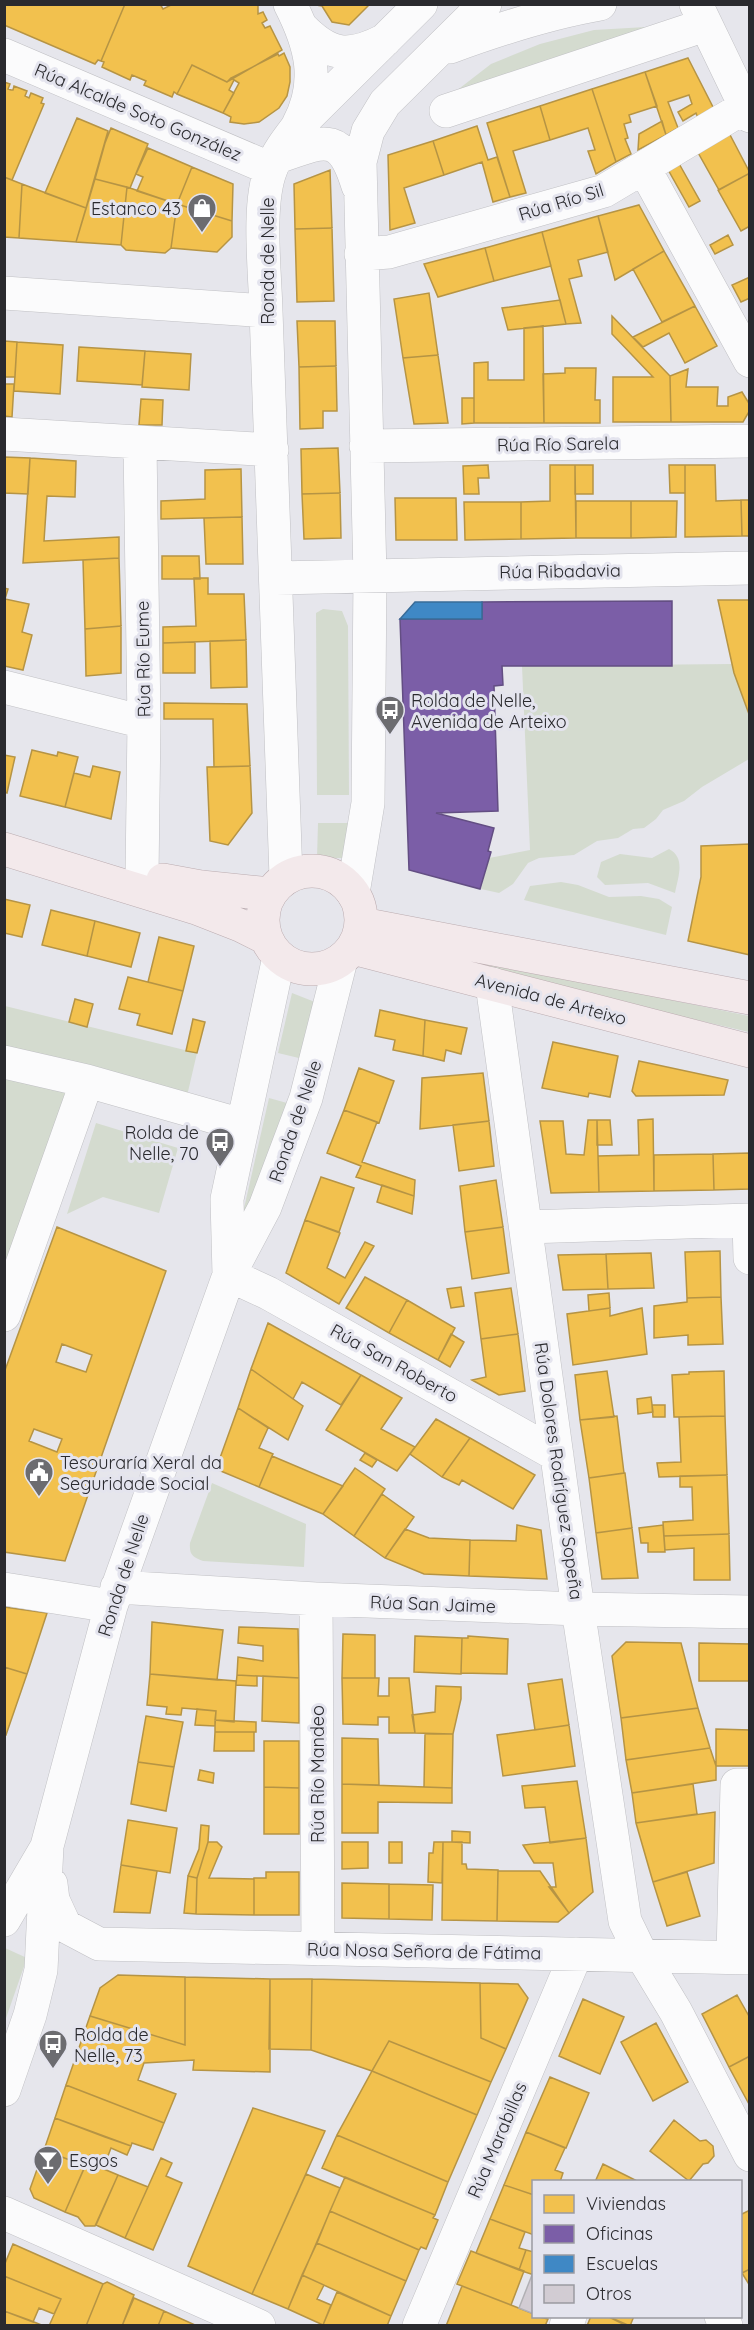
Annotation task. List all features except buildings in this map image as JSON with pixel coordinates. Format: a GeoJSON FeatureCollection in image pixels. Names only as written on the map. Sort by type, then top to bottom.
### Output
{"type":"FeatureCollection","features":[{"type":"Feature","properties":{"kind":"main road"},"geometry":{"type":"LineString","coordinates":[[15,851],[190,885],[278,886]]}},
{"type":"Feature","properties":{"kind":"main road"},"geometry":{"type":"LineString","coordinates":[[15,851],[196,908],[242,926],[293,966],[309,970],[326,968],[352,944],[360,907],[353,893],[337,878],[315,870],[301,872],[278,886],[264,909],[263,924],[272,948]]}},
{"type":"Feature","properties":{"kind":"main road","name":"Avenida de Arteixo"},"geometry":{"type":"LineString","coordinates":[[352,944],[492,984],[750,1051]]}},
{"type":"Feature","properties":{"kind":"main road","name":"Avenida de Arteixo"},"geometry":{"type":"LineString","coordinates":[[352,944],[750,998]]}},
{"type":"Feature","properties":{"kind":"street","name":"Ronda de Nelle"},"geometry":{"type":"LineString","coordinates":[[278,886],[276,578],[266,311],[265,208],[274,163],[287,140],[298,126],[421,4]]}},
{"type":"Feature","properties":{"kind":"street"},"geometry":{"type":"LineString","coordinates":[[353,893],[368,803],[370,576],[360,162],[368,131],[385,103],[485,4]]}},
{"type":"Feature","properties":{"kind":"street"},"geometry":{"type":"LineString","coordinates":[[440,50],[500,28],[558,11],[600,4]]}},
{"type":"Feature","properties":{"kind":"street"},"geometry":{"type":"LineString","coordinates":[[447,111],[700,15],[747,112]]}},
{"type":"Feature","properties":{"kind":"street"},"geometry":{"type":"LineString","coordinates":[[296,16],[317,43],[328,49],[340,52],[357,51],[373,47],[386,40]]}},
{"type":"Feature","properties":{"kind":"street"},"geometry":{"type":"LineString","coordinates":[[296,16],[310,50],[312,72],[305,113],[298,126]]}},
{"type":"Feature","properties":{"kind":"street","name":"Rúa Alcalde Soto González"},"geometry":{"type":"LineString","coordinates":[[4,54],[274,163]]}},
{"type":"Feature","properties":{"kind":"street","name":"Rúa Río Sil"},"geometry":{"type":"LineString","coordinates":[[361,254],[389,252],[604,191],[747,112]]}},
{"type":"Feature","properties":{"kind":"street"},"geometry":{"type":"LineString","coordinates":[[274,163],[308,146],[327,144],[335,146],[351,162],[359,191]]}},
{"type":"Feature","properties":{"kind":"street"},"geometry":{"type":"LineString","coordinates":[[644,168],[750,362]]}},
{"type":"Feature","properties":{"kind":"street"},"geometry":{"type":"LineString","coordinates":[[4,293],[266,311]]}},
{"type":"Feature","properties":{"kind":"street"},"geometry":{"type":"LineString","coordinates":[[4,435],[272,450]]}},
{"type":"Feature","properties":{"kind":"street","name":"Rúa Río Sarela"},"geometry":{"type":"LineString","coordinates":[[366,446],[750,441]]}},
{"type":"Feature","properties":{"kind":"street","name":"Rúa Río Eume"},"geometry":{"type":"LineString","coordinates":[[140,443],[144,722],[142,876]]}},
{"type":"Feature","properties":{"kind":"street","name":"Rúa Ribadavia"},"geometry":{"type":"LineString","coordinates":[[370,576],[750,568]]}},
{"type":"Feature","properties":{"kind":"street"},"geometry":{"type":"LineString","coordinates":[[276,578],[370,576]]}},
{"type":"Feature","properties":{"kind":"street"},"geometry":{"type":"LineString","coordinates":[[4,687],[144,722]]}},
{"type":"Feature","properties":{"kind":"street","name":"Ronda de Nelle"},"geometry":{"type":"LineString","coordinates":[[4,2090],[30,2015],[41,1970],[47,1846],[114,1596],[229,1275],[265,1207],[306,1098],[352,944]]}},
{"type":"Feature","properties":{"kind":"street","name":"Ronda de Nelle"},"geometry":{"type":"LineString","coordinates":[[229,1275],[227,1199],[272,948]]}},
{"type":"Feature","properties":{"kind":"street","name":"Rúa Dolores Rodríguez Sopeña"},"geometry":{"type":"LineString","coordinates":[[492,984],[578,1610],[625,1921],[641,1954],[673,2005],[750,2155]]}},
{"type":"Feature","properties":{"kind":"street"},"geometry":{"type":"LineString","coordinates":[[4,1062],[87,1081],[242,1125]]}},
{"type":"Feature","properties":{"kind":"street"},"geometry":{"type":"LineString","coordinates":[[4,1315],[87,1081]]}},
{"type":"Feature","properties":{"kind":"street"},"geometry":{"type":"LineString","coordinates":[[526,1227],[749,1220],[750,1258]]}},
{"type":"Feature","properties":{"kind":"street","name":"Rúa San Roberto"},"geometry":{"type":"LineString","coordinates":[[229,1275],[268,1293],[557,1455]]}},
{"type":"Feature","properties":{"kind":"street","name":"Rúa San Jaime"},"geometry":{"type":"LineString","coordinates":[[4,1589],[114,1596],[316,1599],[578,1610],[750,1612]]}},
{"type":"Feature","properties":{"kind":"street","name":"Rúa Río Mandeo"},"geometry":{"type":"LineString","coordinates":[[316,1599],[318,1948]]}},
{"type":"Feature","properties":{"kind":"street"},"geometry":{"type":"LineString","coordinates":[[741,1957],[737,1785],[750,1785]]}},
{"type":"Feature","properties":{"kind":"street","name":"Ronda de Nelle"},"geometry":{"type":"LineString","coordinates":[[4,1920],[47,1846]]}},
{"type":"Feature","properties":{"kind":"street","name":"Rúa Nosa Señora de Fátima"},"geometry":{"type":"LineString","coordinates":[[47,1846],[53,1900],[65,1926],[99,1944]]}},
{"type":"Feature","properties":{"kind":"street","name":"Rúa Nosa Señora de Fátima"},"geometry":{"type":"LineString","coordinates":[[41,1970],[51,1953],[66,1944],[741,1957]]}},
{"type":"Feature","properties":{"kind":"street","name":"Rúa Marabillas"},"geometry":{"type":"LineString","coordinates":[[419,2325],[576,1954]]}},
{"type":"Feature","properties":{"kind":"street"},"geometry":{"type":"LineString","coordinates":[[4,2213],[259,2325]]}},
{"type":"Feature","properties":{"kind":"shaded area"},"geometry":{"type":"Polygon","coordinates":[[[646,27],[438,105],[491,64],[540,44],[594,30],[646,27]]]}},
{"type":"Feature","properties":{"kind":"shaded area"},"geometry":{"type":"Polygon","coordinates":[[[323,609],[342,611],[348,626],[349,795],[317,795],[316,613],[323,609]]]}},
{"type":"Feature","properties":{"kind":"shaded area"},"geometry":{"type":"Polygon","coordinates":[[[732,664],[749,717],[749,759],[702,787],[684,801],[663,810],[644,828],[633,829],[618,838],[597,841],[574,855],[539,858],[528,863],[513,884],[499,893],[481,889],[489,858],[530,850],[522,666],[732,664]]]}},
{"type":"Feature","properties":{"kind":"shaded area"},"geometry":{"type":"Polygon","coordinates":[[[318,823],[349,823],[348,858],[317,858],[318,823]]]}},
{"type":"Feature","properties":{"kind":"shaded area"},"geometry":{"type":"Polygon","coordinates":[[[669,849],[678,857],[680,868],[675,893],[648,883],[605,885],[597,877],[601,862],[620,854],[652,858],[669,849]]]}},
{"type":"Feature","properties":{"kind":"shaded area"},"geometry":{"type":"Polygon","coordinates":[[[561,882],[578,885],[609,897],[641,896],[659,899],[672,907],[666,935],[524,900],[530,886],[561,882]]]}},
{"type":"Feature","properties":{"kind":"shaded area"},"geometry":{"type":"Polygon","coordinates":[[[468,958],[749,1016],[749,1032],[466,967],[468,958]]]}},
{"type":"Feature","properties":{"kind":"shaded area"},"geometry":{"type":"Polygon","coordinates":[[[292,993],[320,1004],[303,1059],[278,1053],[292,993]]]}},
{"type":"Feature","properties":{"kind":"shaded area"},"geometry":{"type":"Polygon","coordinates":[[[5,1006],[197,1053],[187,1096],[71,1077],[5,1266],[5,1006]]]}},
{"type":"Feature","properties":{"kind":"shaded area"},"geometry":{"type":"Polygon","coordinates":[[[269,1098],[287,1103],[245,1228],[240,1226],[269,1098]]]}},
{"type":"Feature","properties":{"kind":"shaded area"},"geometry":{"type":"Polygon","coordinates":[[[96,1123],[178,1148],[159,1213],[103,1197],[67,1214],[96,1123]]]}},
{"type":"Feature","properties":{"kind":"shaded area"},"geometry":{"type":"Polygon","coordinates":[[[212,1483],[306,1524],[304,1567],[203,1561],[194,1557],[190,1550],[190,1543],[212,1483]]]}},
{"type":"Feature","properties":{"kind":"shaded area"},"geometry":{"type":"Polygon","coordinates":[[[5,1948],[27,1958],[5,2021],[5,1948]]]}},
{"type":"Feature","properties":{"kind":"place","name":"Estanco 43"},"geometry":{"type":"Point","coordinates":[202,234]}},
{"type":"Feature","properties":{"kind":"place","name":"Rolda de Nelle, Avenida de Arteixo"},"geometry":{"type":"Point","coordinates":[390,736]}},
{"type":"Feature","properties":{"kind":"place","name":"Rolda de Nelle, 70"},"geometry":{"type":"Point","coordinates":[220,1168]}},
{"type":"Feature","properties":{"kind":"place","name":"Tesouraría Xeral da Seguridade Social"},"geometry":{"type":"Point","coordinates":[39,1498]}},
{"type":"Feature","properties":{"kind":"place","name":"Rolda de Nelle, 73"},"geometry":{"type":"Point","coordinates":[53,2070]}},
{"type":"Feature","properties":{"kind":"place","name":"Esgos"},"geometry":{"type":"Point","coordinates":[48,2186]}}]}
